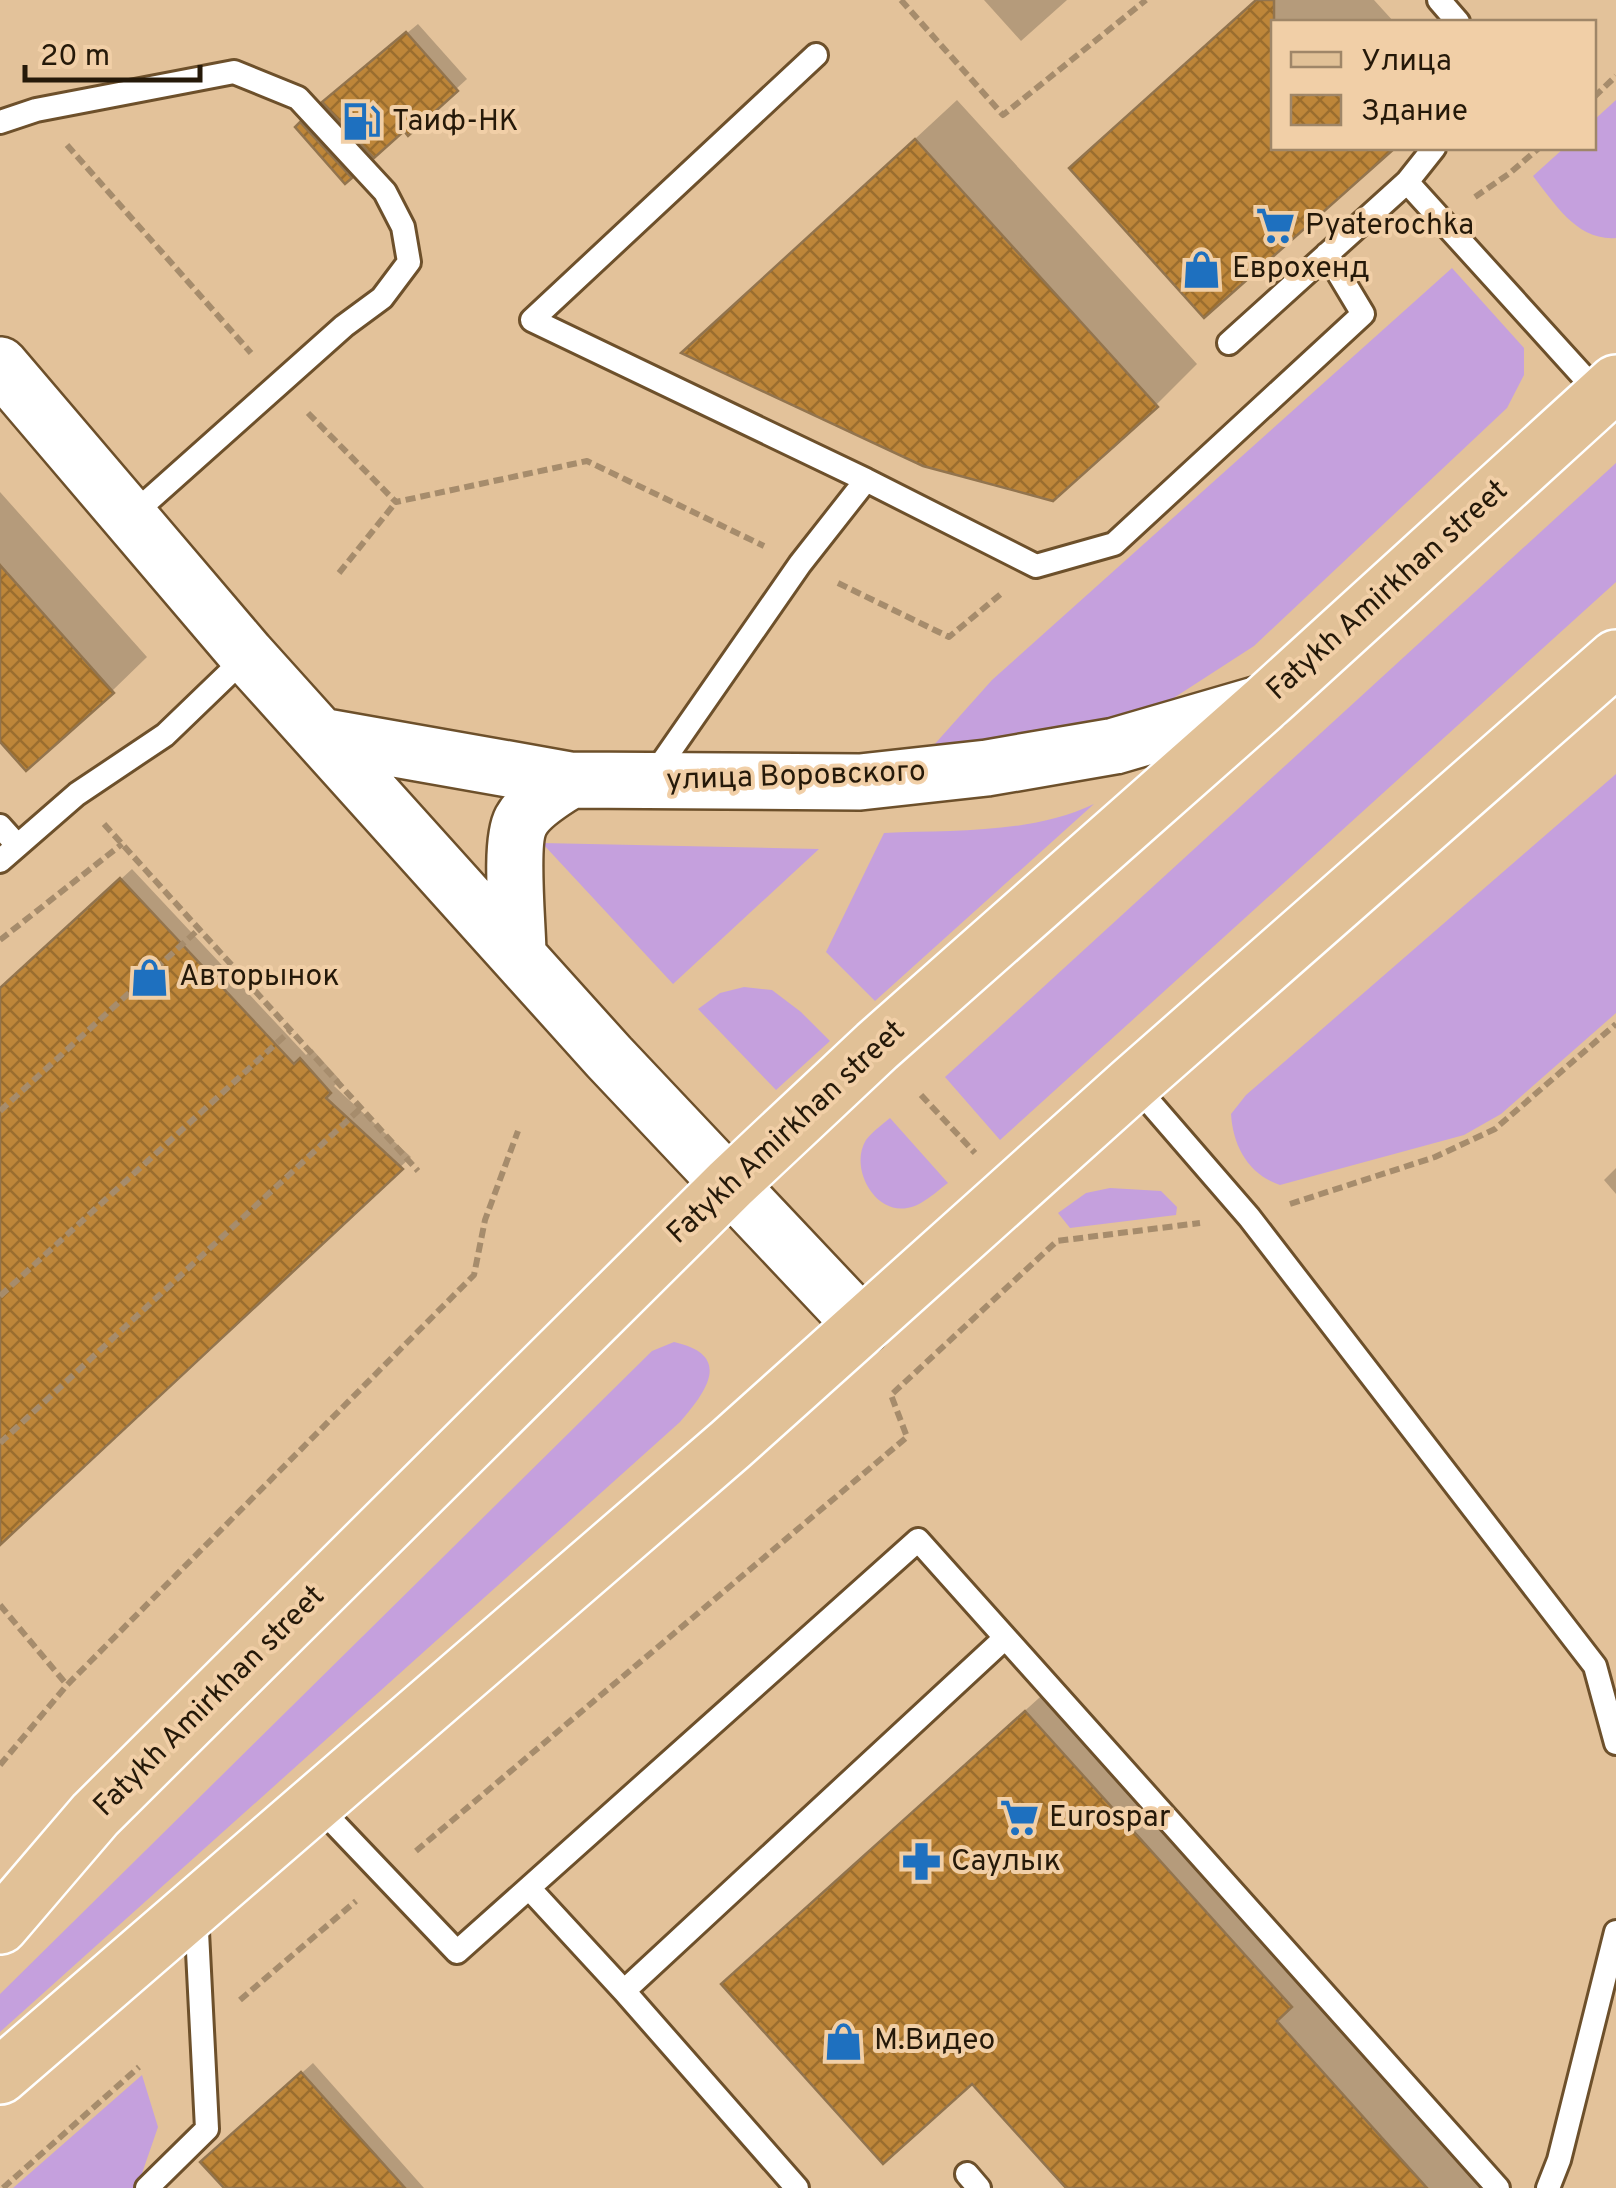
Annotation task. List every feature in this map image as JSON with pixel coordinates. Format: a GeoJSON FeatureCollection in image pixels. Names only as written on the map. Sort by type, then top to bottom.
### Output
{"type":"FeatureCollection","features":[{"type":"Feature","properties":{"kind":"main road","name":"Fatykh Amirkhan street"},"geometry":{"type":"LineString","coordinates":[[0,1926],[109,1801],[730,1184],[877,1046],[1266,702],[1609,390]]}},
{"type":"Feature","properties":{"kind":"main road"},"geometry":{"type":"LineString","coordinates":[[0,2076],[863,1326],[1133,1083],[1597,683]]}},
{"type":"Feature","properties":{"kind":"street"},"geometry":{"type":"LineString","coordinates":[[0,364],[247,655],[609,1057],[863,1326]]}},
{"type":"Feature","properties":{"kind":"street","name":"улица Воровского"},"geometry":{"type":"LineString","coordinates":[[322,736],[570,780],[860,782],[988,768],[1115,746],[1266,702]]}},
{"type":"Feature","properties":{"kind":"street"},"geometry":{"type":"LineString","coordinates":[[518,955],[516,848],[521,821],[539,801],[570,780]]}},
{"type":"Feature","properties":{"kind":"lane"},"geometry":{"type":"LineString","coordinates":[[1439,0],[1456,20]]}},
{"type":"Feature","properties":{"kind":"lane"},"geometry":{"type":"LineString","coordinates":[[816,55],[532,320],[1036,566],[1114,544],[1363,314],[1327,254]]}},
{"type":"Feature","properties":{"kind":"lane"},"geometry":{"type":"LineString","coordinates":[[0,122],[36,110],[234,72],[298,98],[385,192],[403,227],[409,262],[382,298],[344,326],[131,516]]}},
{"type":"Feature","properties":{"kind":"lane"},"geometry":{"type":"LineString","coordinates":[[1229,343],[1407,182],[1432,150]]}},
{"type":"Feature","properties":{"kind":"lane"},"geometry":{"type":"LineString","coordinates":[[1407,182],[1609,390]]}},
{"type":"Feature","properties":{"kind":"lane"},"geometry":{"type":"LineString","coordinates":[[649,782],[800,564],[866,480]]}},
{"type":"Feature","properties":{"kind":"lane"},"geometry":{"type":"LineString","coordinates":[[0,826],[9,853],[76,794],[165,735],[247,655]]}},
{"type":"Feature","properties":{"kind":"lane"},"geometry":{"type":"LineString","coordinates":[[1133,1083],[1249,1217],[1606,1663],[1616,1743]]}},
{"type":"Feature","properties":{"kind":"lane"},"geometry":{"type":"LineString","coordinates":[[316,1804],[458,1952],[918,1540],[1498,2188]]}},
{"type":"Feature","properties":{"kind":"lane"},"geometry":{"type":"LineString","coordinates":[[624,1991],[1005,1638]]}},
{"type":"Feature","properties":{"kind":"lane"},"geometry":{"type":"LineString","coordinates":[[529,1888],[797,2188]]}},
{"type":"Feature","properties":{"kind":"lane"},"geometry":{"type":"LineString","coordinates":[[147,2188],[207,2130],[196,1908]]}},
{"type":"Feature","properties":{"kind":"lane"},"geometry":{"type":"LineString","coordinates":[[1548,2188],[1559,2160],[1616,1932]]}},
{"type":"Feature","properties":{"kind":"path"},"geometry":{"type":"LineString","coordinates":[[901,0],[1003,114],[1146,0]]}},
{"type":"Feature","properties":{"kind":"path"},"geometry":{"type":"LineString","coordinates":[[1596,95],[1616,76]]}},
{"type":"Feature","properties":{"kind":"path"},"geometry":{"type":"LineString","coordinates":[[339,573],[396,502]]}},
{"type":"Feature","properties":{"kind":"path"},"geometry":{"type":"LineString","coordinates":[[76,794],[418,1171]]}},
{"type":"Feature","properties":{"kind":"path"},"geometry":{"type":"LineString","coordinates":[[0,940],[122,844]]}},
{"type":"Feature","properties":{"kind":"path"},"geometry":{"type":"LineString","coordinates":[[0,1111],[198,929]]}},
{"type":"Feature","properties":{"kind":"path"},"geometry":{"type":"LineString","coordinates":[[404,1860],[907,1437],[891,1395],[1057,1241],[1249,1217],[1435,1158],[1495,1129],[1616,1024]]}},
{"type":"Feature","properties":{"kind":"path"},"geometry":{"type":"LineString","coordinates":[[0,1296],[290,1030]]}},
{"type":"Feature","properties":{"kind":"path"},"geometry":{"type":"LineString","coordinates":[[922,1095],[978,1156]]}},
{"type":"Feature","properties":{"kind":"path"},"geometry":{"type":"LineString","coordinates":[[0,1443],[361,1108]]}},
{"type":"Feature","properties":{"kind":"path"},"geometry":{"type":"LineString","coordinates":[[0,1765],[67,1685],[474,1275],[485,1220],[518,1131]]}},
{"type":"Feature","properties":{"kind":"path"},"geometry":{"type":"LineString","coordinates":[[0,1605],[67,1685]]}},
{"type":"Feature","properties":{"kind":"path"},"geometry":{"type":"LineString","coordinates":[[235,2004],[357,1900]]}},
{"type":"Feature","properties":{"kind":"path"},"geometry":{"type":"LineString","coordinates":[[3,2188],[139,2068]]}},
{"type":"Feature","properties":{"kind":"shaded area"},"geometry":{"type":"Polygon","coordinates":[[[1616,100],[1616,238],[1590,234],[1578,227],[1533,176],[1562,150],[1596,150],[1596,118],[1616,100]]]}},
{"type":"Feature","properties":{"kind":"shaded area"},"geometry":{"type":"Polygon","coordinates":[[[1452,268],[1524,348],[1524,375],[1507,408],[1254,646],[1169,701],[1094,728],[933,746],[992,680],[1452,268]]]}},
{"type":"Feature","properties":{"kind":"shaded area"},"geometry":{"type":"Polygon","coordinates":[[[1616,463],[1616,582],[1000,1140],[945,1077],[1616,463]]]}},
{"type":"Feature","properties":{"kind":"shaded area"},"geometry":{"type":"Polygon","coordinates":[[[1616,774],[1616,1013],[1501,1114],[1464,1135],[1280,1185],[1259,1174],[1244,1157],[1232,1126],[1231,1114],[1246,1095],[1616,774]]]}},
{"type":"Feature","properties":{"kind":"shaded area"},"geometry":{"type":"Polygon","coordinates":[[[1094,804],[875,1001],[826,952],[884,833],[1018,826],[1094,804]]]}},
{"type":"Feature","properties":{"kind":"shaded area"},"geometry":{"type":"Polygon","coordinates":[[[542,843],[819,849],[673,984],[542,843]]]}},
{"type":"Feature","properties":{"kind":"shaded area"},"geometry":{"type":"Polygon","coordinates":[[[744,987],[772,990],[830,1041],[776,1090],[698,1009],[720,993],[744,987]]]}},
{"type":"Feature","properties":{"kind":"shaded area"},"geometry":{"type":"Polygon","coordinates":[[[890,1118],[948,1183],[913,1207],[884,1204],[863,1175],[862,1151],[866,1140],[890,1118]]]}},
{"type":"Feature","properties":{"kind":"shaded area"},"geometry":{"type":"Polygon","coordinates":[[[1110,1188],[1161,1191],[1177,1207],[1176,1215],[1070,1228],[1058,1213],[1086,1193],[1110,1188]]]}},
{"type":"Feature","properties":{"kind":"shaded area"},"geometry":{"type":"Polygon","coordinates":[[[674,1342],[692,1348],[709,1365],[706,1386],[680,1422],[0,2032],[0,1994],[652,1351],[674,1342]]]}},
{"type":"Feature","properties":{"kind":"shaded area"},"geometry":{"type":"Polygon","coordinates":[[[142,2075],[158,2127],[137,2188],[13,2188],[142,2075]]]}},
{"type":"Feature","properties":{"kind":"building"},"geometry":{"type":"Polygon","coordinates":[[[1256,0],[1274,0],[1271,150],[1393,150],[1204,318],[1069,168],[1256,0]]]}},
{"type":"Feature","properties":{"kind":"building"},"geometry":{"type":"Polygon","coordinates":[[[406,32],[458,91],[408,136],[404,131],[374,158],[322,102],[406,32]]]}},
{"type":"Feature","properties":{"kind":"building"},"geometry":{"type":"Polygon","coordinates":[[[300,122],[352,178],[345,184],[295,127],[300,122]]]}},
{"type":"Feature","properties":{"kind":"building"},"geometry":{"type":"Polygon","coordinates":[[[915,139],[1158,407],[1053,501],[923,466],[681,353],[915,139]]]}},
{"type":"Feature","properties":{"kind":"building"},"geometry":{"type":"Polygon","coordinates":[[[0,565],[114,693],[26,771],[0,742],[0,565]]]}},
{"type":"Feature","properties":{"kind":"building","name":"Авторынок"},"geometry":{"type":"Polygon","coordinates":[[[120,878],[294,1064],[300,1058],[331,1093],[326,1098],[403,1169],[0,1545],[0,988],[120,878]]]}},
{"type":"Feature","properties":{"kind":"building"},"geometry":{"type":"Polygon","coordinates":[[[1025,1711],[1292,2007],[1277,2021],[1427,2188],[1066,2188],[972,2084],[883,2164],[721,1984],[1025,1711]]]}},
{"type":"Feature","properties":{"kind":"building"},"geometry":{"type":"Polygon","coordinates":[[[301,2072],[405,2188],[224,2188],[200,2162],[301,2072]]]}},
{"type":"Feature","properties":{"kind":"place","name":"Таиф-НК"},"geometry":{"type":"Point","coordinates":[362,122]}},
{"type":"Feature","properties":{"kind":"place","name":"Pyaterochka"},"geometry":{"type":"Point","coordinates":[1275,226]}},
{"type":"Feature","properties":{"kind":"place","name":"Еврохенд"},"geometry":{"type":"Point","coordinates":[1202,269]}},
{"type":"Feature","properties":{"kind":"place","name":"Авторынок"},"geometry":{"type":"Point","coordinates":[149,977]}},
{"type":"Feature","properties":{"kind":"place","name":"Eurospar"},"geometry":{"type":"Point","coordinates":[1019,1818]}},
{"type":"Feature","properties":{"kind":"place","name":"Саулык"},"geometry":{"type":"Point","coordinates":[921,1862]}},
{"type":"Feature","properties":{"kind":"place","name":"М.Видео"},"geometry":{"type":"Point","coordinates":[844,2041]}}]}
